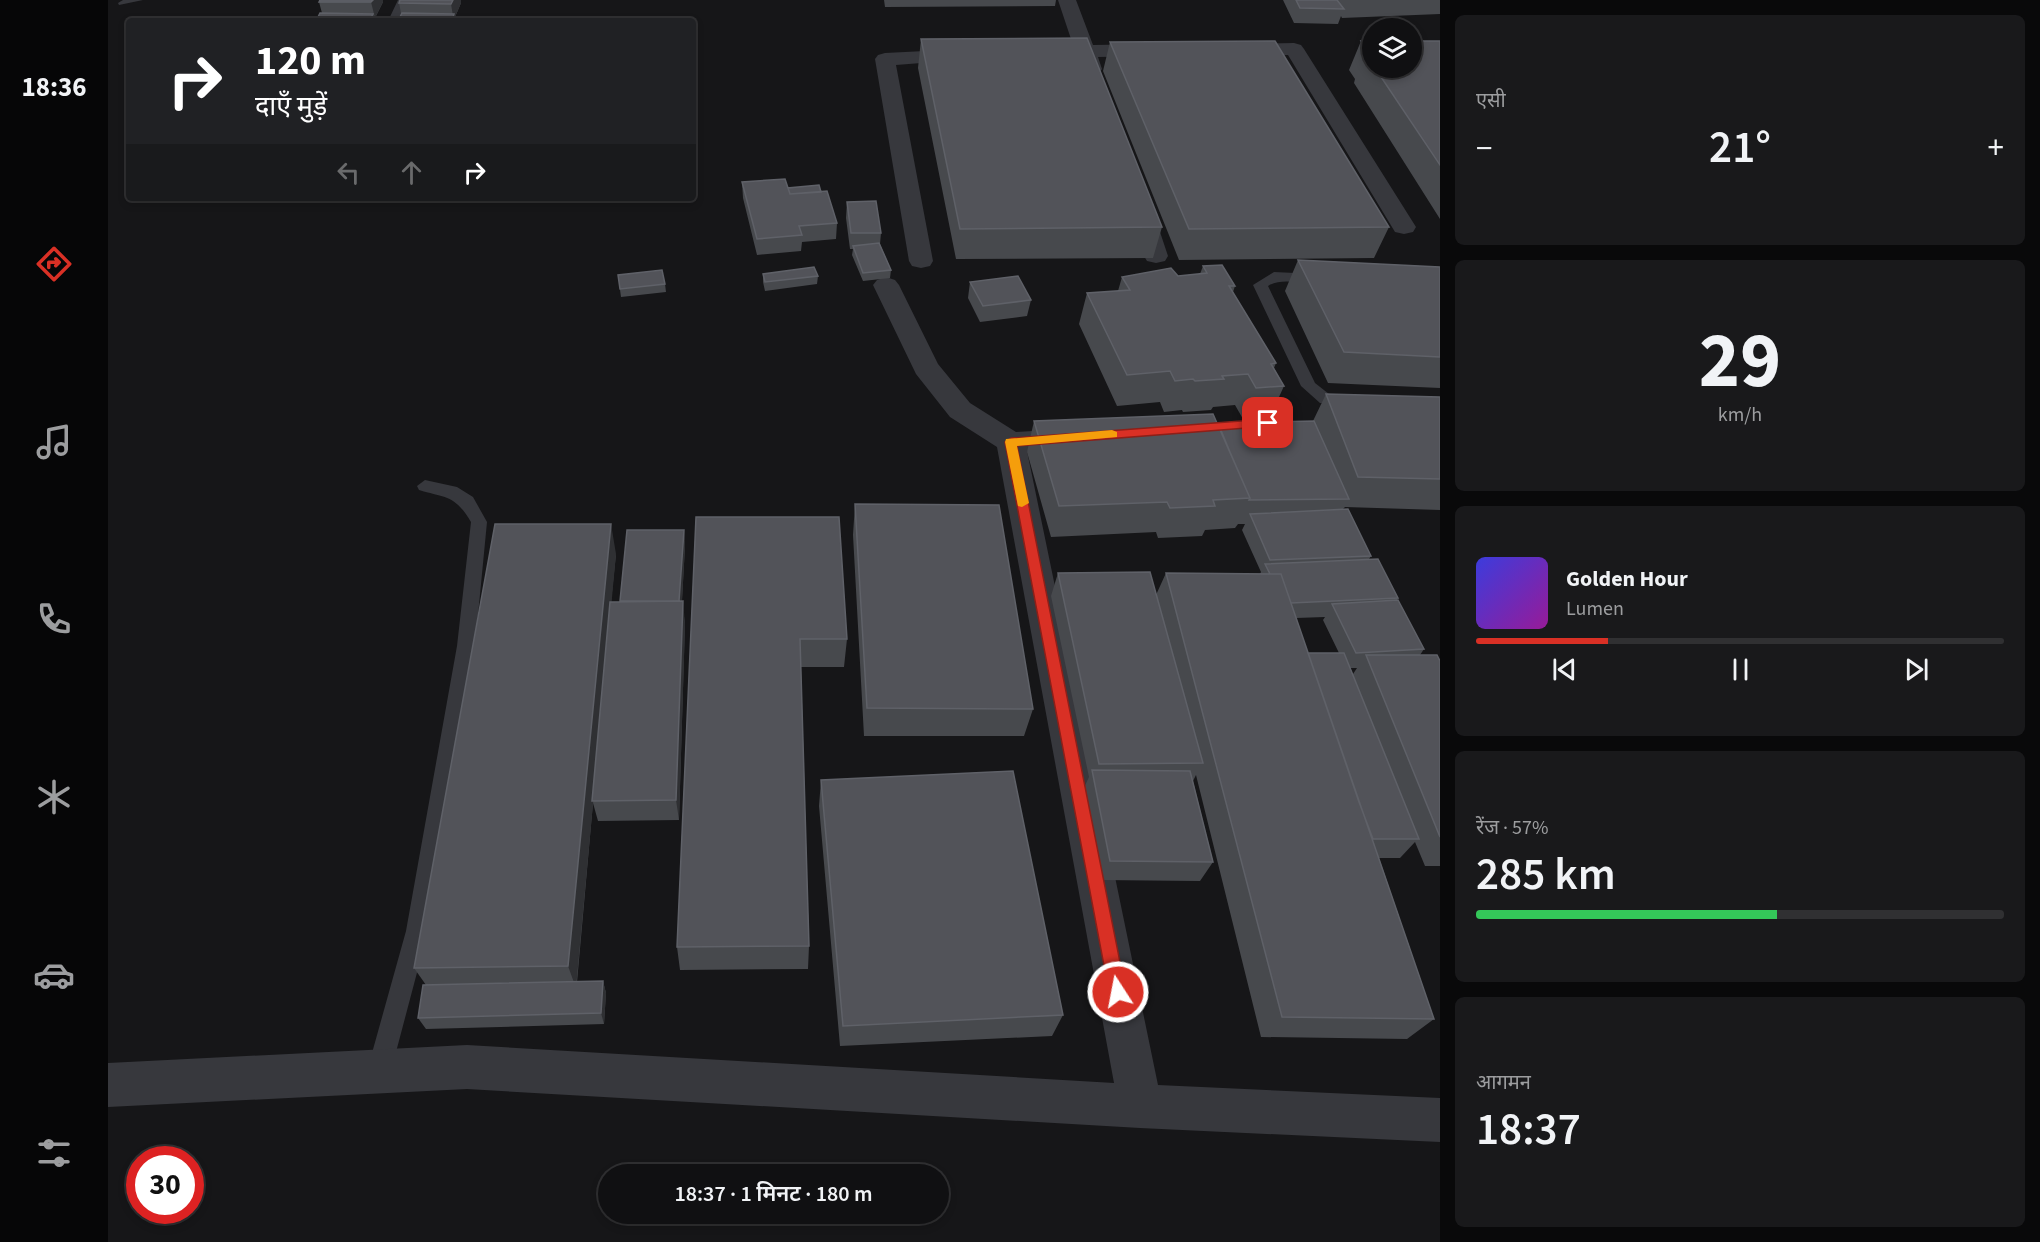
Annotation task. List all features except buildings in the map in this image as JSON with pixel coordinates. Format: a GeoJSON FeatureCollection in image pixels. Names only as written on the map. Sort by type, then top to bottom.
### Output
{"type":"FeatureCollection","features":[{"type":"Feature","properties":{"kind":"street"},"geometry":{"type":"LineString","coordinates":[[1067,0],[1101,94]]}},
{"type":"Feature","properties":{"kind":"street"},"geometry":{"type":"LineString","coordinates":[[1213,50],[1294,49],[1404,227]]}},
{"type":"Feature","properties":{"kind":"street"},"geometry":{"type":"LineString","coordinates":[[1027,53],[1086,50],[1179,50]]}},
{"type":"Feature","properties":{"kind":"street"},"geometry":{"type":"LineString","coordinates":[[921,261],[885,59],[980,55]]}},
{"type":"Feature","properties":{"kind":"street"},"geometry":{"type":"LineString","coordinates":[[1134,191],[1156,256]]}},
{"type":"Feature","properties":{"kind":"street"},"geometry":{"type":"LineString","coordinates":[[886,285],[926,368],[960,410],[1011,442],[1058,439]]}},
{"type":"Feature","properties":{"kind":"street"},"geometry":{"type":"LineString","coordinates":[[1011,442],[1140,1106]]}},
{"type":"Feature","properties":{"kind":"street"},"geometry":{"type":"LineString","coordinates":[[108,1085],[467,1067],[1140,1106],[1440,1120]]}},
{"type":"Feature","properties":{"kind":"lane"},"geometry":{"type":"LineString","coordinates":[[123,3],[138,0]]}},
{"type":"Feature","properties":{"kind":"lane"},"geometry":{"type":"LineString","coordinates":[[394,18],[402,0]]}},
{"type":"Feature","properties":{"kind":"lane"},"geometry":{"type":"LineString","coordinates":[[1333,278],[1274,276],[1260,285],[1309,386],[1325,399],[1360,400]]}},
{"type":"Feature","properties":{"kind":"lane"},"geometry":{"type":"LineString","coordinates":[[379,1071],[417,931],[466,646],[479,522],[467,501],[451,491],[425,486]]}},
{"type":"Feature","properties":{"kind":"slow traffic"},"geometry":{"type":"LineString","coordinates":[[1022,503],[1011,442],[1112,435]]}},
{"type":"Feature","properties":{"kind":"route"},"geometry":{"type":"LineString","coordinates":[[1118,992],[1011,442],[1268,423]]}}]}
